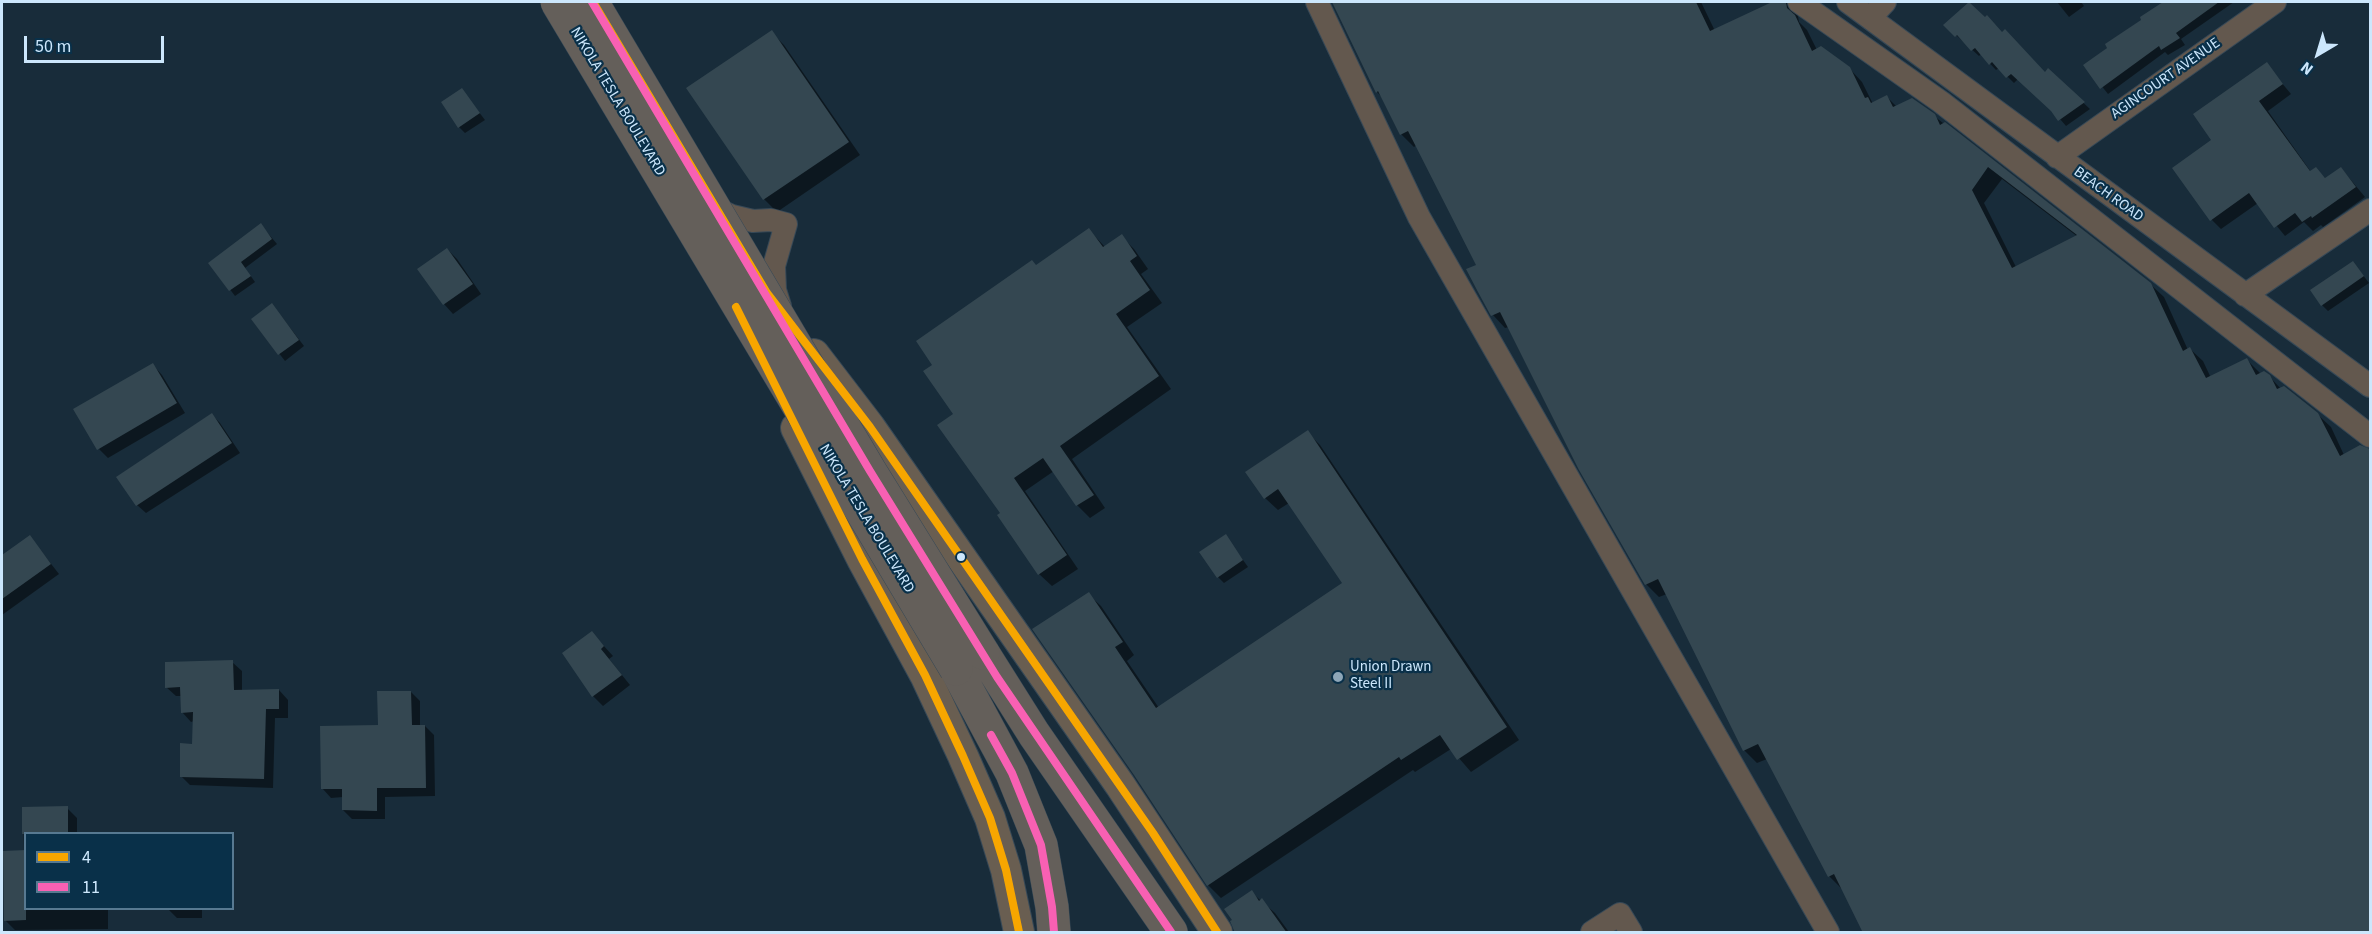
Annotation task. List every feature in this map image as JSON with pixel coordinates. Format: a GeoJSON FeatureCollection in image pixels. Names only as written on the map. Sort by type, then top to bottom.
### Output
{"type":"FeatureCollection","features":[{"type":"Feature","properties":{"kind":"highway","name":"NIKOLA TESLA BOULEVARD"},"geometry":{"type":"LineString","coordinates":[[557,2],[970,661],[1034,734],[1172,933]]}},
{"type":"Feature","properties":{"kind":"highway","name":"NIKOLA TESLA BOULEVARD"},"geometry":{"type":"LineString","coordinates":[[592,2],[870,471],[970,661],[1041,845],[1052,907],[1054,933]]}},
{"type":"Feature","properties":{"kind":"main road"},"geometry":{"type":"LineString","coordinates":[[564,2],[739,313],[862,559],[925,675],[990,818],[1006,870],[1019,933]]}},
{"type":"Feature","properties":{"kind":"main road"},"geometry":{"type":"LineString","coordinates":[[592,2],[767,293],[870,427],[1153,833],[1217,933]]}},
{"type":"Feature","properties":{"kind":"street"},"geometry":{"type":"LineString","coordinates":[[1317,2],[1419,217],[1828,933]]}},
{"type":"Feature","properties":{"kind":"street"},"geometry":{"type":"LineString","coordinates":[[1799,2],[1941,102],[2370,436]]}},
{"type":"Feature","properties":{"kind":"street","name":"BEACH ROAD"},"geometry":{"type":"LineString","coordinates":[[1848,2],[1877,10],[2057,157],[2370,386]]}},
{"type":"Feature","properties":{"kind":"street","name":"AGINCOURT AVENUE"},"geometry":{"type":"LineString","coordinates":[[2057,157],[2275,2]]}},
{"type":"Feature","properties":{"kind":"street"},"geometry":{"type":"LineString","coordinates":[[717,209],[732,216],[753,221],[771,220],[786,224],[774,268],[775,290],[782,312]]}},
{"type":"Feature","properties":{"kind":"street"},"geometry":{"type":"LineString","coordinates":[[2245,296],[2370,210]]}},
{"type":"Feature","properties":{"kind":"street"},"geometry":{"type":"LineString","coordinates":[[862,559],[931,514]]}},
{"type":"Feature","properties":{"kind":"street"},"geometry":{"type":"LineString","coordinates":[[1592,933],[1620,914],[1631,933]]}},
{"type":"Feature","properties":{"kind":"building"},"geometry":{"type":"Polygon","coordinates":[[[1332,2],[1696,2],[1710,31],[1772,2],[1786,2],[1787,8],[1795,15],[1812,51],[1821,46],[1850,67],[1865,98],[1868,97],[1871,103],[1887,95],[1893,107],[1912,98],[1935,114],[1940,125],[1945,122],[2151,283],[2183,351],[2190,347],[2206,378],[2247,358],[2256,375],[2264,371],[2270,375],[2277,389],[2284,386],[2318,413],[2340,456],[2360,445],[2370,449],[2370,933],[1863,933],[1834,874],[1828,877],[1758,744],[1743,751],[1658,579],[1645,585],[1579,470],[1500,312],[1491,316],[1478,292],[1466,269],[1476,265],[1408,131],[1400,135],[1378,91],[1376,93],[1332,2]],[[1988,167],[1972,190],[2012,268],[2077,235],[1988,167]]]}},
{"type":"Feature","properties":{"kind":"building"},"geometry":{"type":"Polygon","coordinates":[[[1969,2],[1985,17],[1987,15],[2002,32],[2005,29],[2045,72],[2048,68],[2085,102],[2058,121],[2051,111],[2011,74],[2006,78],[1992,62],[1989,65],[1975,48],[1971,51],[1957,35],[1955,37],[1943,25],[1969,2]]]}},
{"type":"Feature","properties":{"kind":"building"},"geometry":{"type":"Polygon","coordinates":[[[2163,2],[2219,2],[2176,33],[2180,38],[2161,50],[2159,46],[2100,89],[2083,65],[2107,48],[2105,44],[2163,2]]]}},
{"type":"Feature","properties":{"kind":"building"},"geometry":{"type":"Polygon","coordinates":[[[772,30],[849,142],[763,200],[686,88],[772,30]]]}},
{"type":"Feature","properties":{"kind":"building"},"geometry":{"type":"Polygon","coordinates":[[[2267,62],[2283,84],[2259,101],[2310,171],[2316,167],[2325,178],[2341,167],[2356,187],[2312,218],[2311,216],[2302,222],[2295,213],[2274,228],[2249,193],[2210,221],[2172,168],[2211,140],[2193,114],[2267,62]]]}},
{"type":"Feature","properties":{"kind":"building"},"geometry":{"type":"Polygon","coordinates":[[[462,88],[480,113],[458,128],[441,102],[462,88]]]}},
{"type":"Feature","properties":{"kind":"building"},"geometry":{"type":"Polygon","coordinates":[[[261,223],[272,239],[241,262],[251,276],[229,291],[208,263],[261,223]]]}},
{"type":"Feature","properties":{"kind":"building"},"geometry":{"type":"Polygon","coordinates":[[[1089,228],[1103,247],[1122,234],[1137,256],[1130,261],[1150,290],[1116,314],[1159,376],[1060,446],[1094,495],[1076,506],[1043,458],[1014,478],[1067,555],[1038,575],[997,515],[1000,513],[937,425],[953,414],[923,371],[932,365],[916,341],[1032,260],[1036,265],[1089,228]]]}},
{"type":"Feature","properties":{"kind":"building"},"geometry":{"type":"Polygon","coordinates":[[[447,248],[473,284],[443,305],[417,269],[447,248]]]}},
{"type":"Feature","properties":{"kind":"building"},"geometry":{"type":"Polygon","coordinates":[[[2353,261],[2364,276],[2321,306],[2310,290],[2353,261]]]}},
{"type":"Feature","properties":{"kind":"building"},"geometry":{"type":"Polygon","coordinates":[[[272,303],[299,340],[278,355],[251,319],[272,303]]]}},
{"type":"Feature","properties":{"kind":"building"},"geometry":{"type":"Polygon","coordinates":[[[153,363],[177,403],[97,450],[73,409],[153,363]]]}},
{"type":"Feature","properties":{"kind":"building"},"geometry":{"type":"Polygon","coordinates":[[[212,413],[232,443],[136,506],[116,477],[212,413]]]}},
{"type":"Feature","properties":{"kind":"building","name":"Union Drawn Steel II"},"geometry":{"type":"Polygon","coordinates":[[[1308,430],[1507,727],[1457,760],[1440,735],[1401,760],[1399,757],[1207,886],[1134,775],[1032,629],[1089,592],[1123,642],[1115,647],[1156,708],[1342,583],[1278,489],[1264,499],[1245,472],[1308,430]]]}},
{"type":"Feature","properties":{"kind":"building"},"geometry":{"type":"Polygon","coordinates":[[[1226,534],[1243,560],[1217,578],[1199,552],[1226,534]]]}},
{"type":"Feature","properties":{"kind":"building"},"geometry":{"type":"Polygon","coordinates":[[[30,535],[51,564],[2,599],[2,555],[30,535]]]}},
{"type":"Feature","properties":{"kind":"building"},"geometry":{"type":"Polygon","coordinates":[[[592,631],[604,646],[601,649],[622,675],[592,697],[562,653],[592,631]]]}},
{"type":"Feature","properties":{"kind":"building"},"geometry":{"type":"Polygon","coordinates":[[[233,660],[234,690],[279,689],[279,709],[266,709],[264,779],[180,777],[180,743],[192,744],[193,712],[181,713],[180,687],[165,688],[165,662],[233,660]]]}},
{"type":"Feature","properties":{"kind":"building"},"geometry":{"type":"Polygon","coordinates":[[[377,691],[411,691],[412,725],[425,725],[426,788],[377,788],[377,811],[342,810],[342,789],[321,789],[320,726],[378,725],[377,691]]]}},
{"type":"Feature","properties":{"kind":"building"},"geometry":{"type":"Polygon","coordinates":[[[68,806],[68,832],[24,832],[22,834],[22,807],[68,806]]]}},
{"type":"Feature","properties":{"kind":"building"},"geometry":{"type":"Polygon","coordinates":[[[24,850],[26,920],[4,921],[3,851],[24,850]]]}},
{"type":"Feature","properties":{"kind":"building"},"geometry":{"type":"Polygon","coordinates":[[[1252,890],[1259,901],[1262,898],[1287,933],[1235,933],[1230,921],[1232,920],[1224,909],[1252,890]]]}},
{"type":"Feature","properties":{"kind":"transit line","name":"11"},"geometry":{"type":"LineString","coordinates":[[592,2],[870,471],[997,677],[1171,932]]}},
{"type":"Feature","properties":{"kind":"transit line","name":"4"},"geometry":{"type":"LineString","coordinates":[[593,2],[767,293],[870,427],[1153,833],[1217,932]]}},
{"type":"Feature","properties":{"kind":"transit line","name":"4"},"geometry":{"type":"LineString","coordinates":[[736,307],[862,559],[925,675],[963,756],[990,818],[1006,870],[1019,932]]}},
{"type":"Feature","properties":{"kind":"transit line","name":"11"},"geometry":{"type":"LineString","coordinates":[[991,735],[1012,773],[1041,845],[1054,932]]}},
{"type":"Feature","properties":{"kind":"place","name":"Union Drawn Steel II"},"geometry":{"type":"Point","coordinates":[1338,677]}}]}
